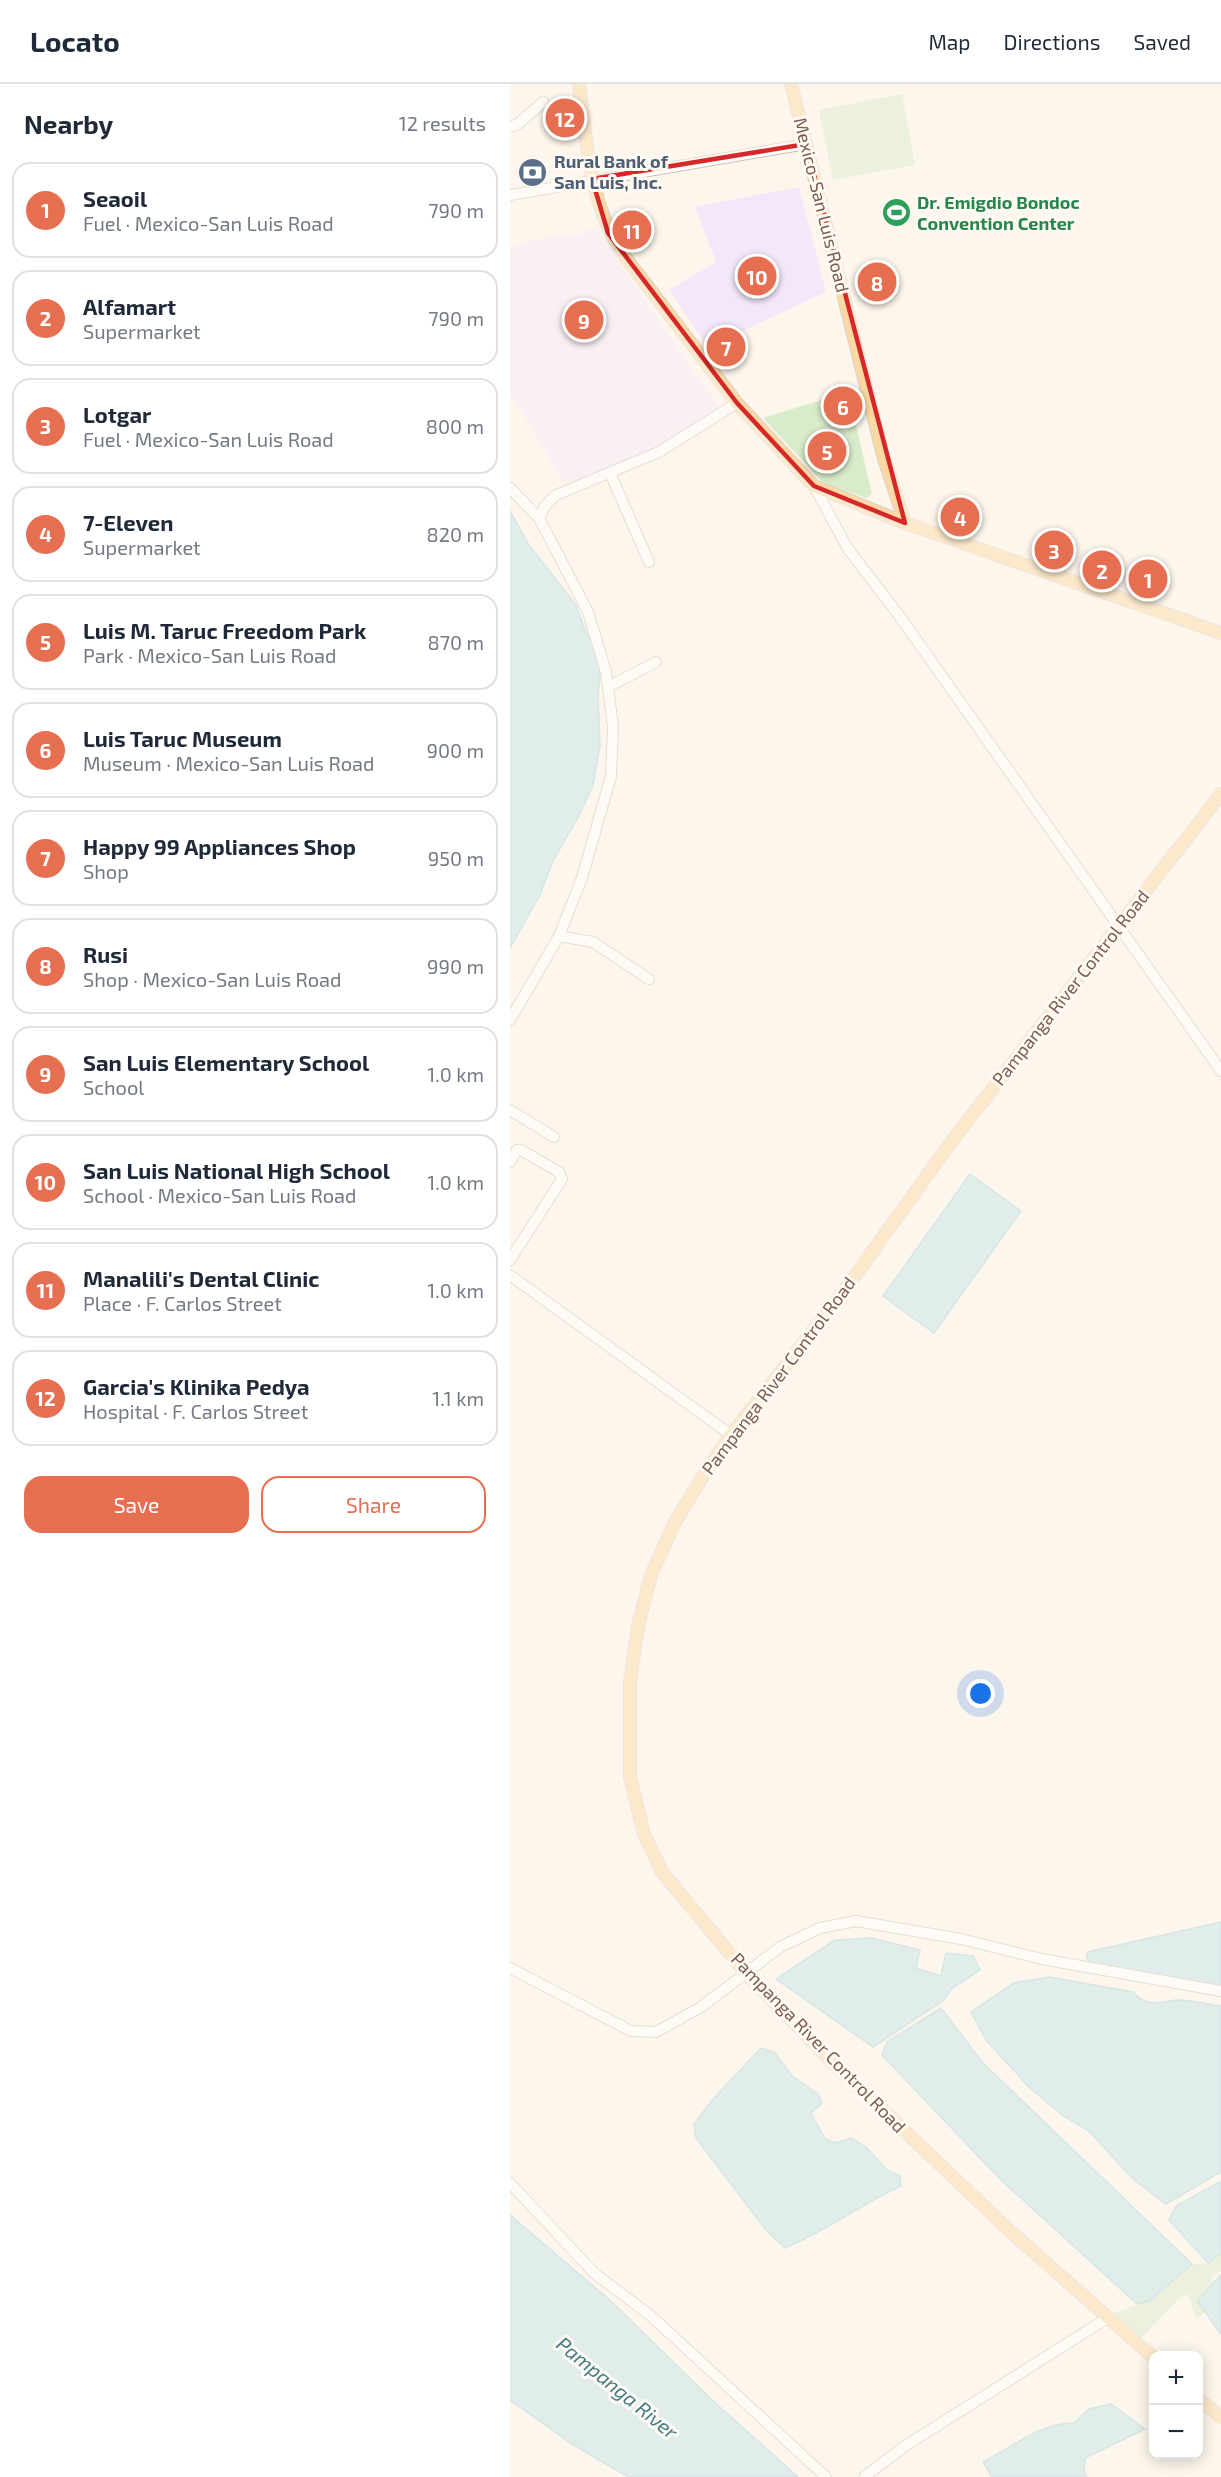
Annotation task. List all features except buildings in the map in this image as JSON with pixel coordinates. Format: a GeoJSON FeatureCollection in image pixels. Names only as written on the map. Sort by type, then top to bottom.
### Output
{"type":"FeatureCollection","features":[{"type":"Feature","properties":{"kind":"main road"},"geometry":{"type":"LineString","coordinates":[[579,84],[592,179],[608,233],[737,403],[814,486],[904,523],[1221,633]]}},
{"type":"Feature","properties":{"kind":"main road","name":"Mexico-San Luis Road"},"geometry":{"type":"LineString","coordinates":[[791,84],[883,455],[904,523]]}},
{"type":"Feature","properties":{"kind":"main road","name":"Pampanga River Control Road"},"geometry":{"type":"LineString","coordinates":[[1149,2353],[976,2199],[830,2060],[746,1973],[662,1872],[644,1834],[630,1778],[628,1738],[630,1682],[638,1626],[651,1575],[675,1522],[731,1435],[804,1345],[1034,1034],[1221,794]]}},
{"type":"Feature","properties":{"kind":"main road"},"geometry":{"type":"LineString","coordinates":[[1203,2403],[1221,2417]]}},
{"type":"Feature","properties":{"kind":"street"},"geometry":{"type":"LineString","coordinates":[[510,127],[524,120],[543,102]]}},
{"type":"Feature","properties":{"kind":"street"},"geometry":{"type":"LineString","coordinates":[[510,195],[592,179],[659,171],[806,144]]}},
{"type":"Feature","properties":{"kind":"street"},"geometry":{"type":"LineString","coordinates":[[540,518],[545,506],[556,495],[659,452],[737,403]]}},
{"type":"Feature","properties":{"kind":"street"},"geometry":{"type":"LineString","coordinates":[[610,473],[649,562]]}},
{"type":"Feature","properties":{"kind":"street"},"geometry":{"type":"LineString","coordinates":[[814,486],[848,549],[898,614],[1118,928],[1217,1057],[1221,1071]]}},
{"type":"Feature","properties":{"kind":"street"},"geometry":{"type":"LineString","coordinates":[[510,488],[540,518],[588,612],[608,687],[613,727],[611,776],[582,879],[558,936],[510,1020]]}},
{"type":"Feature","properties":{"kind":"street"},"geometry":{"type":"LineString","coordinates":[[608,687],[656,662]]}},
{"type":"Feature","properties":{"kind":"street"},"geometry":{"type":"LineString","coordinates":[[558,936],[593,942],[649,979]]}},
{"type":"Feature","properties":{"kind":"street"},"geometry":{"type":"LineString","coordinates":[[510,1110],[554,1137]]}},
{"type":"Feature","properties":{"kind":"street"},"geometry":{"type":"LineString","coordinates":[[510,1162],[517,1150],[521,1150],[559,1172],[562,1179],[510,1260]]}},
{"type":"Feature","properties":{"kind":"street"},"geometry":{"type":"LineString","coordinates":[[510,1275],[731,1435]]}},
{"type":"Feature","properties":{"kind":"street"},"geometry":{"type":"LineString","coordinates":[[510,1968],[631,2031],[656,2032],[701,2007],[780,1947],[820,1928],[856,1921],[961,1939],[1042,1959],[1221,1991]]}},
{"type":"Feature","properties":{"kind":"street"},"geometry":{"type":"LineString","coordinates":[[510,2183],[594,2273],[651,2316],[826,2477]]}},
{"type":"Feature","properties":{"kind":"street"},"geometry":{"type":"LineString","coordinates":[[864,2477],[905,2446],[1109,2317]]}},
{"type":"Feature","properties":{"kind":"highlighted area"},"geometry":{"type":"Polygon","coordinates":[[[806,144],[905,523],[814,486],[737,403],[608,233],[592,179],[806,144]]]}},
{"type":"Feature","properties":{"kind":"shaded area"},"geometry":{"type":"Polygon","coordinates":[[[799,187],[826,292],[708,347],[669,290],[716,262],[695,207],[799,187]]]}},
{"type":"Feature","properties":{"kind":"shaded area"},"geometry":{"type":"Polygon","coordinates":[[[595,228],[720,409],[648,452],[596,475],[564,483],[510,393],[510,248],[530,241],[568,234],[573,236],[595,228]]]}},
{"type":"Feature","properties":{"kind":"green space"},"geometry":{"type":"Polygon","coordinates":[[[902,94],[915,165],[833,180],[819,110],[902,94]]]}},
{"type":"Feature","properties":{"kind":"green space"},"geometry":{"type":"Polygon","coordinates":[[[848,392],[872,494],[866,498],[823,483],[763,418],[848,392]]]}},
{"type":"Feature","properties":{"kind":"green space"},"geometry":{"type":"Polygon","coordinates":[[[1221,2254],[1221,2271],[1211,2277],[1221,2290],[1221,2301],[1196,2319],[1188,2294],[1180,2298],[1141,2338],[1113,2313],[1149,2301],[1192,2264],[1208,2263],[1221,2254]]]}},
{"type":"Feature","properties":{"kind":"water"},"geometry":{"type":"Polygon","coordinates":[[[510,511],[529,545],[576,605],[585,630],[597,652],[601,669],[598,694],[600,745],[593,785],[580,814],[553,861],[540,895],[510,948],[510,511]]]}},
{"type":"Feature","properties":{"kind":"water"},"geometry":{"type":"Polygon","coordinates":[[[970,1174],[1021,1211],[934,1333],[883,1296],[970,1174]]]}},
{"type":"Feature","properties":{"kind":"water"},"geometry":{"type":"Polygon","coordinates":[[[1221,1922],[1221,1987],[1091,1964],[1086,1957],[1088,1952],[1221,1922]]]}},
{"type":"Feature","properties":{"kind":"water"},"geometry":{"type":"Polygon","coordinates":[[[871,1938],[920,1950],[916,1968],[941,1976],[946,1953],[973,1956],[980,1970],[951,1989],[944,2000],[873,2047],[776,1979],[835,1940],[871,1938]]]}},
{"type":"Feature","properties":{"kind":"water"},"geometry":{"type":"Polygon","coordinates":[[[1049,1977],[1133,1992],[1148,2002],[1182,2000],[1221,2006],[1221,2172],[1166,2204],[1132,2178],[1089,2131],[1062,2115],[1029,2087],[986,2040],[971,2012],[1014,1983],[1049,1977]]]}},
{"type":"Feature","properties":{"kind":"water"},"geometry":{"type":"Polygon","coordinates":[[[941,2008],[982,2062],[1192,2264],[1149,2301],[1137,2304],[1000,2179],[882,2055],[887,2042],[941,2008]]]}},
{"type":"Feature","properties":{"kind":"water"},"geometry":{"type":"Polygon","coordinates":[[[761,2048],[775,2053],[792,2076],[818,2094],[822,2103],[811,2113],[825,2139],[835,2143],[851,2138],[866,2147],[887,2170],[900,2176],[901,2186],[785,2248],[766,2230],[696,2138],[694,2124],[713,2099],[761,2048]]]}},
{"type":"Feature","properties":{"kind":"water"},"geometry":{"type":"Polygon","coordinates":[[[1221,2181],[1221,2253],[1208,2263],[1169,2220],[1176,2206],[1221,2181]]]}},
{"type":"Feature","properties":{"kind":"water","name":"Pampanga River"},"geometry":{"type":"Polygon","coordinates":[[[510,2215],[612,2302],[712,2400],[798,2477],[628,2477],[572,2444],[510,2400],[510,2215]]]}},
{"type":"Feature","properties":{"kind":"water"},"geometry":{"type":"Polygon","coordinates":[[[1221,2275],[1221,2334],[1197,2301],[1221,2275]]]}},
{"type":"Feature","properties":{"kind":"water"},"geometry":{"type":"Polygon","coordinates":[[[1111,2404],[1145,2429],[1085,2458],[1084,2470],[1087,2477],[992,2477],[983,2462],[1039,2431],[1074,2423],[1089,2409],[1111,2404]]]}},
{"type":"Feature","properties":{"kind":"place","name":"Garcia's Klinika Pedya"},"geometry":{"type":"Point","coordinates":[565,118]}},
{"type":"Feature","properties":{"kind":"place","name":"Rural Bank of San Luis, Inc."},"geometry":{"type":"Point","coordinates":[533,172]}},
{"type":"Feature","properties":{"kind":"place","name":"Dr. Emigdio Bondoc Convention Center"},"geometry":{"type":"Point","coordinates":[896,213]}},
{"type":"Feature","properties":{"kind":"place","name":"Manalili's Dental Clinic"},"geometry":{"type":"Point","coordinates":[632,230]}},
{"type":"Feature","properties":{"kind":"place","name":"San Luis National High School"},"geometry":{"type":"Point","coordinates":[757,276]}},
{"type":"Feature","properties":{"kind":"place","name":"Rusi"},"geometry":{"type":"Point","coordinates":[877,282]}},
{"type":"Feature","properties":{"kind":"place","name":"San Luis Elementary School"},"geometry":{"type":"Point","coordinates":[584,320]}},
{"type":"Feature","properties":{"kind":"place","name":"Happy 99 Appliances Shop"},"geometry":{"type":"Point","coordinates":[726,347]}},
{"type":"Feature","properties":{"kind":"place","name":"Luis Taruc Museum"},"geometry":{"type":"Point","coordinates":[843,406]}},
{"type":"Feature","properties":{"kind":"place","name":"Luis M. Taruc Freedom Park"},"geometry":{"type":"Point","coordinates":[827,451]}},
{"type":"Feature","properties":{"kind":"place","name":"7-Eleven"},"geometry":{"type":"Point","coordinates":[960,517]}},
{"type":"Feature","properties":{"kind":"place","name":"Lotgar"},"geometry":{"type":"Point","coordinates":[1054,550]}},
{"type":"Feature","properties":{"kind":"place","name":"Alfamart"},"geometry":{"type":"Point","coordinates":[1102,570]}},
{"type":"Feature","properties":{"kind":"place","name":"Seaoil"},"geometry":{"type":"Point","coordinates":[1148,579]}}]}
